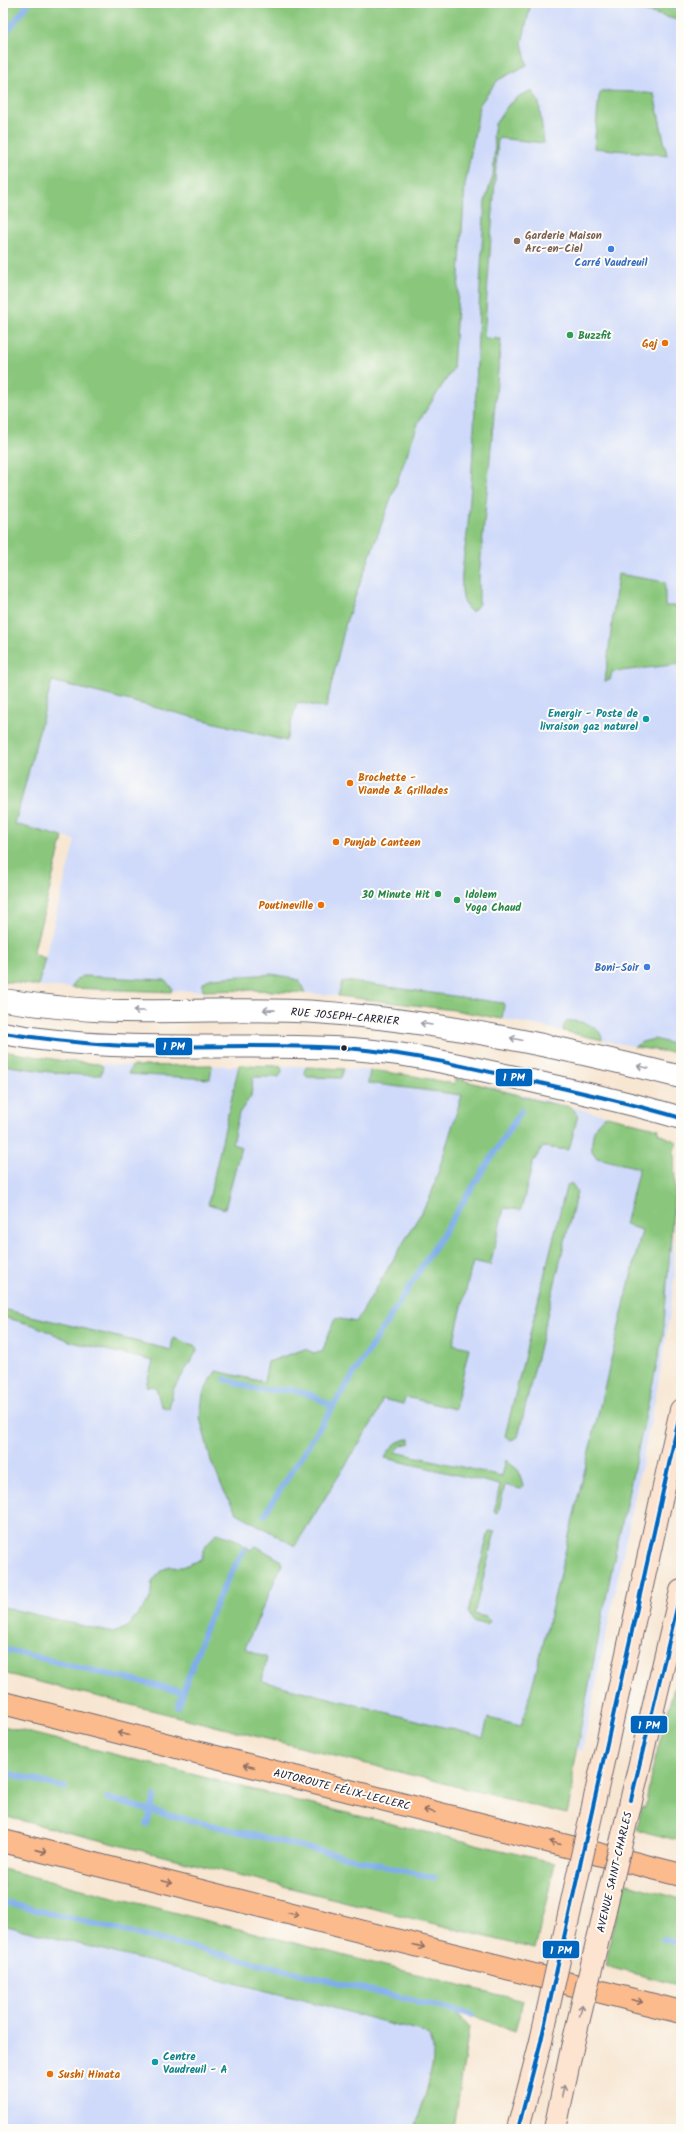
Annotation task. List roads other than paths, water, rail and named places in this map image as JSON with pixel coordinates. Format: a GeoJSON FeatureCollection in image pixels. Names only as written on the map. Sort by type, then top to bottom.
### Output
{"type":"FeatureCollection","features":[{"type":"Feature","properties":{"kind":"highway","name":"AUTOROUTE FÉLIX-LECLERC"},"geometry":{"type":"LineString","coordinates":[[3,1703],[681,1875]]}},
{"type":"Feature","properties":{"kind":"highway"},"geometry":{"type":"LineString","coordinates":[[3,1841],[681,2012]]}},
{"type":"Feature","properties":{"kind":"main road"},"geometry":{"type":"LineString","coordinates":[[518,2129],[541,2041],[681,1410]]}},
{"type":"Feature","properties":{"kind":"main road","name":"AVENUE SAINT-CHARLES"},"geometry":{"type":"LineString","coordinates":[[555,2129],[572,2048],[681,1591]]}},
{"type":"Feature","properties":{"kind":"street","name":"RUE JOSEPH-CARRIER"},"geometry":{"type":"LineString","coordinates":[[3,1000],[94,1010],[290,1011],[349,1015],[415,1023],[516,1039],[614,1060],[681,1077]]}},
{"type":"Feature","properties":{"kind":"street"},"geometry":{"type":"LineString","coordinates":[[3,1033],[103,1045],[265,1045],[353,1049],[431,1059],[477,1068],[594,1095],[681,1118]]}},
{"type":"Feature","properties":{"kind":"waterway"},"geometry":{"type":"LineString","coordinates":[[3,37],[29,3]]}},
{"type":"Feature","properties":{"kind":"waterway"},"geometry":{"type":"LineString","coordinates":[[665,3],[681,7]]}},
{"type":"Feature","properties":{"kind":"waterway"},"geometry":{"type":"LineString","coordinates":[[264,1515],[521,1111]]}},
{"type":"Feature","properties":{"kind":"waterway"},"geometry":{"type":"LineString","coordinates":[[225,1379],[257,1390],[292,1390],[314,1396],[333,1407]]}},
{"type":"Feature","properties":{"kind":"waterway"},"geometry":{"type":"LineString","coordinates":[[178,1707],[207,1624],[222,1590],[244,1550]]}},
{"type":"Feature","properties":{"kind":"waterway"},"geometry":{"type":"LineString","coordinates":[[3,1649],[183,1692]]}},
{"type":"Feature","properties":{"kind":"waterway"},"geometry":{"type":"LineString","coordinates":[[3,1772],[65,1788]]}},
{"type":"Feature","properties":{"kind":"waterway"},"geometry":{"type":"LineString","coordinates":[[147,1825],[155,1796]]}},
{"type":"Feature","properties":{"kind":"waterway"},"geometry":{"type":"LineString","coordinates":[[107,1798],[151,1811],[435,1878]]}},
{"type":"Feature","properties":{"kind":"waterway"},"geometry":{"type":"LineString","coordinates":[[3,1902],[473,2015]]}},
{"type":"Feature","properties":{"kind":"waterway"},"geometry":{"type":"LineString","coordinates":[[663,1939],[681,1943]]}},
{"type":"Feature","properties":{"kind":"place","name":"Garderie Maison Arc-en-Ciel"},"geometry":{"type":"Point","coordinates":[517,241]}},
{"type":"Feature","properties":{"kind":"place","name":"Carré Vaudreuil"},"geometry":{"type":"Point","coordinates":[611,249]}},
{"type":"Feature","properties":{"kind":"place","name":"Buzzfit"},"geometry":{"type":"Point","coordinates":[570,335]}},
{"type":"Feature","properties":{"kind":"place","name":"Gaj"},"geometry":{"type":"Point","coordinates":[665,343]}},
{"type":"Feature","properties":{"kind":"place","name":"Energir - Poste de livraison gaz naturel"},"geometry":{"type":"Point","coordinates":[646,719]}},
{"type":"Feature","properties":{"kind":"place","name":"Brochette - Viande & Grillades"},"geometry":{"type":"Point","coordinates":[350,783]}},
{"type":"Feature","properties":{"kind":"place","name":"Punjab Canteen"},"geometry":{"type":"Point","coordinates":[336,842]}},
{"type":"Feature","properties":{"kind":"place","name":"30 Minute Hit"},"geometry":{"type":"Point","coordinates":[438,894]}},
{"type":"Feature","properties":{"kind":"place","name":"Idolem Yoga Chaud"},"geometry":{"type":"Point","coordinates":[457,900]}},
{"type":"Feature","properties":{"kind":"place","name":"Poutineville"},"geometry":{"type":"Point","coordinates":[321,905]}},
{"type":"Feature","properties":{"kind":"place","name":"Boni-Soir"},"geometry":{"type":"Point","coordinates":[647,967]}},
{"type":"Feature","properties":{"kind":"place","name":"Centre Vaudreuil - A"},"geometry":{"type":"Point","coordinates":[155,2062]}},
{"type":"Feature","properties":{"kind":"place","name":"Sushi Hinata"},"geometry":{"type":"Point","coordinates":[50,2074]}}]}
